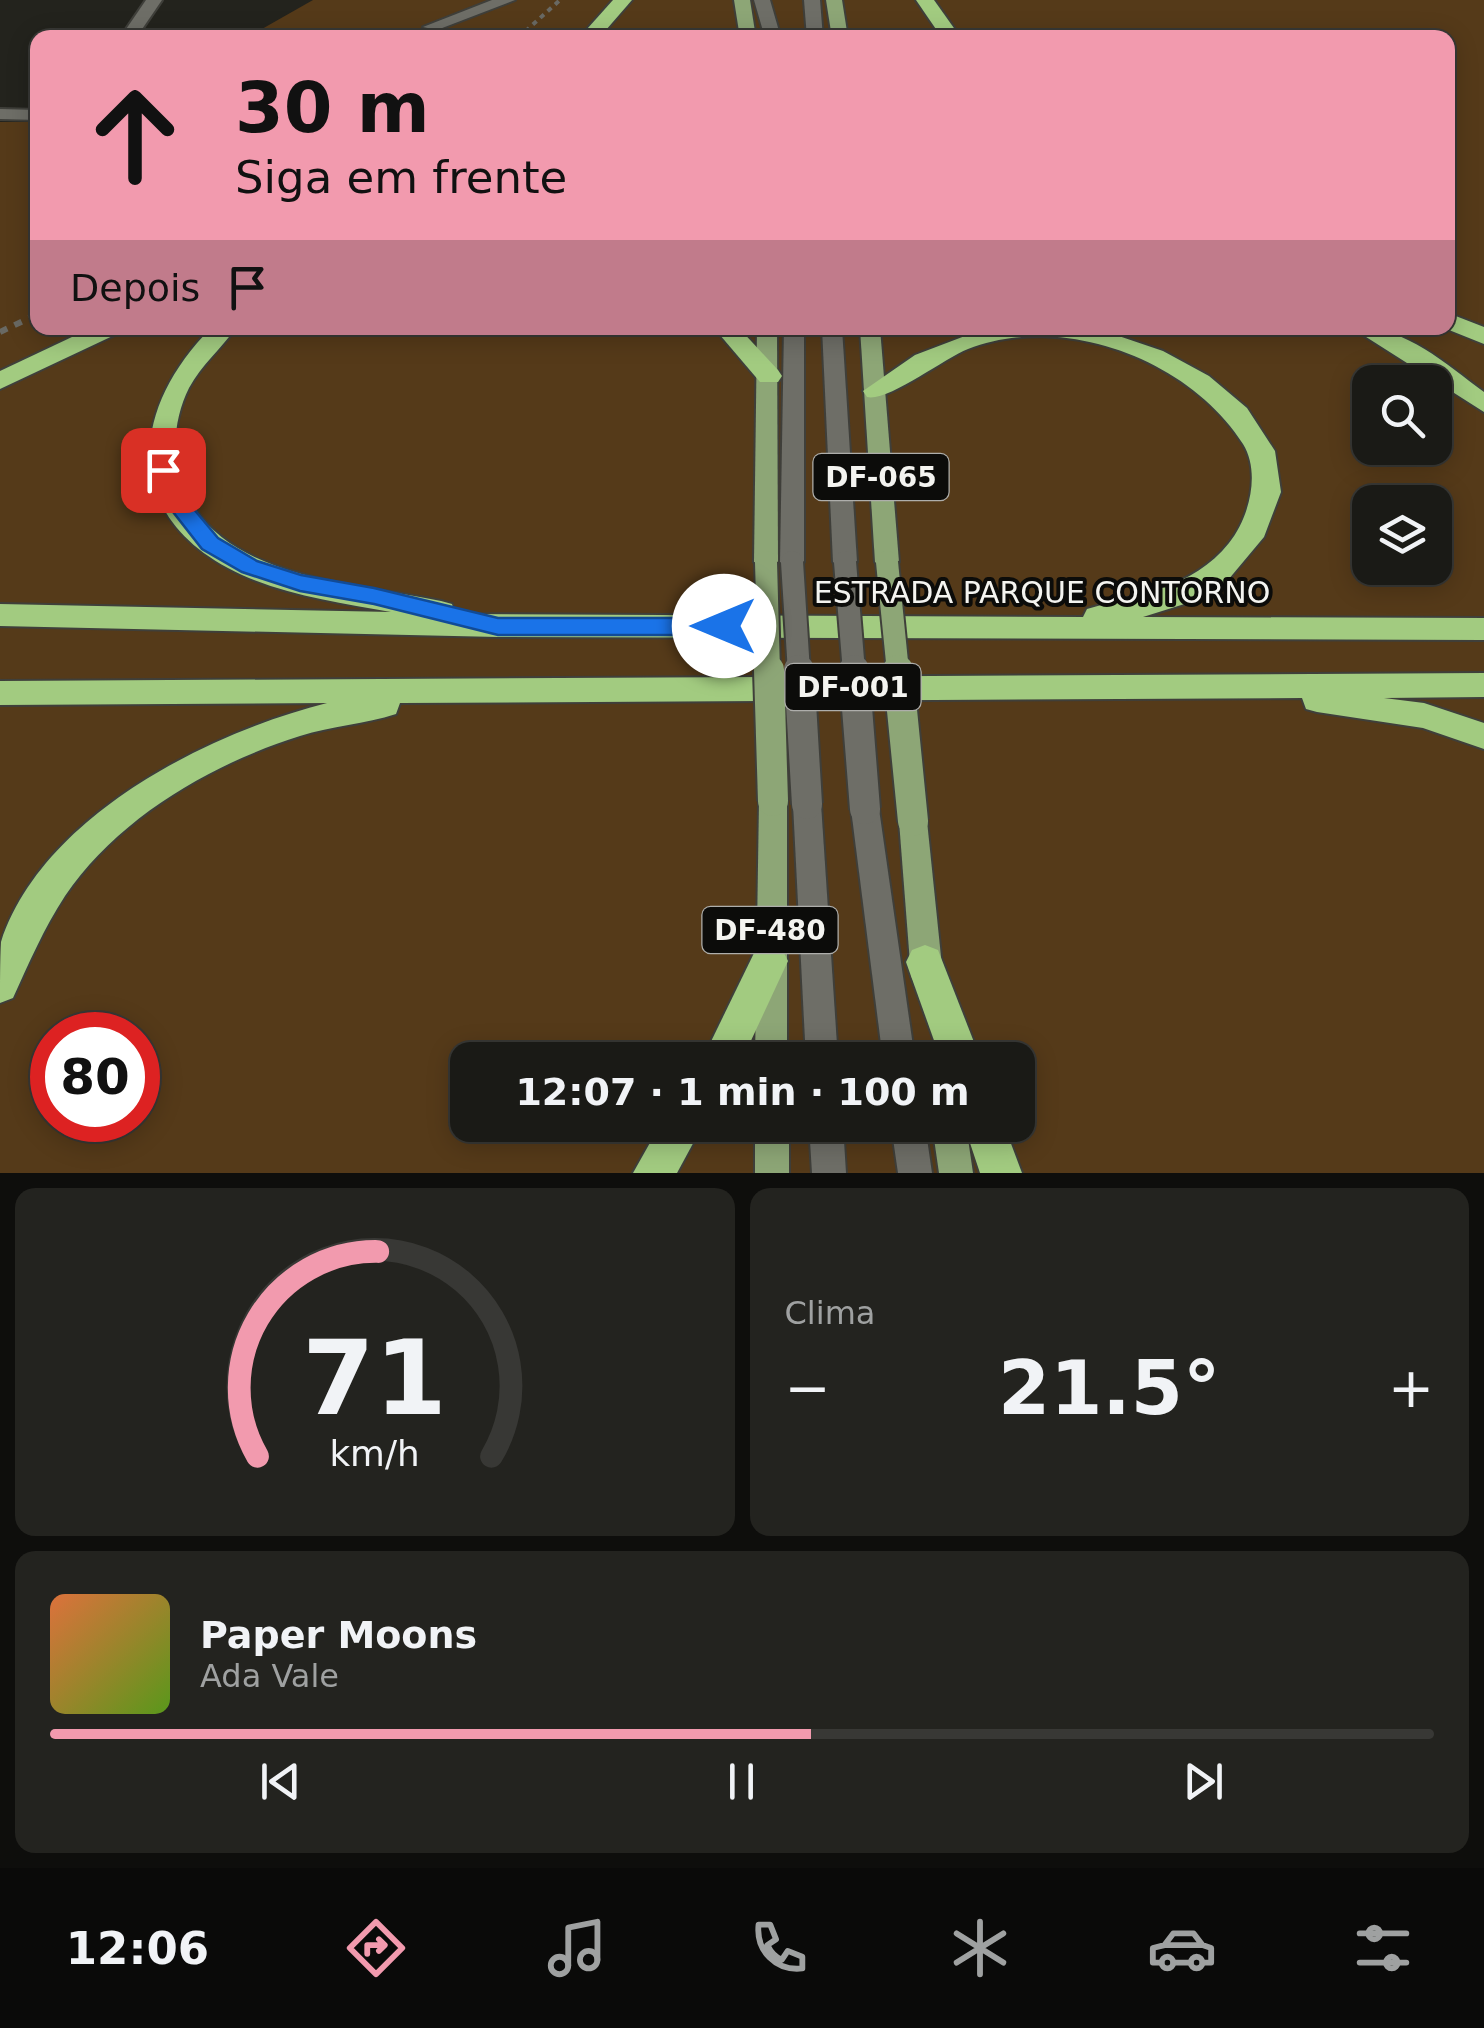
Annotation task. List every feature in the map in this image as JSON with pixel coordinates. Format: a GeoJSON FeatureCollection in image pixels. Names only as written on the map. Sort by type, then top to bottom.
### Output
{"type":"FeatureCollection","features":[{"type":"Feature","properties":{"kind":"highway"},"geometry":{"type":"LineString","coordinates":[[595,30],[623,0]]}},
{"type":"Feature","properties":{"kind":"highway"},"geometry":{"type":"LineString","coordinates":[[924,0],[946,30]]}},
{"type":"Feature","properties":{"kind":"highway"},"geometry":{"type":"LineString","coordinates":[[1455,323],[1484,336]]}},
{"type":"Feature","properties":{"kind":"highway"},"geometry":{"type":"LineString","coordinates":[[0,381],[95,335]]}},
{"type":"Feature","properties":{"kind":"highway"},"geometry":{"type":"LineString","coordinates":[[216,335],[175,385],[159,441],[163,470],[174,498],[210,544],[250,567],[300,583],[374,596],[498,626]]}},
{"type":"Feature","properties":{"kind":"highway"},"geometry":{"type":"LineString","coordinates":[[732,335],[768,376]]}},
{"type":"Feature","properties":{"kind":"highway"},"geometry":{"type":"LineString","coordinates":[[876,391],[906,369],[984,335]]}},
{"type":"Feature","properties":{"kind":"highway"},"geometry":{"type":"LineString","coordinates":[[1064,627],[1193,590],[1234,560],[1257,525],[1268,495],[1266,464],[1256,439],[1240,418],[1160,356],[1119,340],[1090,335]]}},
{"type":"Feature","properties":{"kind":"highway"},"geometry":{"type":"LineString","coordinates":[[1378,335],[1409,350],[1484,404]]}},
{"type":"Feature","properties":{"kind":"highway","name":"ESTRADA PARQUE CONTORNO"},"geometry":{"type":"LineString","coordinates":[[0,615],[498,626],[1484,629]]}},
{"type":"Feature","properties":{"kind":"highway"},"geometry":{"type":"LineString","coordinates":[[1206,684],[1424,716],[1484,736]]}},
{"type":"Feature","properties":{"kind":"highway","name":"DF-001"},"geometry":{"type":"LineString","coordinates":[[0,693],[1484,685]]}},
{"type":"Feature","properties":{"kind":"highway"},"geometry":{"type":"LineString","coordinates":[[0,986],[38,908],[77,854],[140,800],[197,765],[281,725],[371,706],[502,690]]}},
{"type":"Feature","properties":{"kind":"highway"},"geometry":{"type":"LineString","coordinates":[[731,1042],[769,961]]}},
{"type":"Feature","properties":{"kind":"highway"},"geometry":{"type":"LineString","coordinates":[[926,962],[955,1042]]}},
{"type":"Feature","properties":{"kind":"highway"},"geometry":{"type":"LineString","coordinates":[[654,1173],[673,1142]]}},
{"type":"Feature","properties":{"kind":"highway"},"geometry":{"type":"LineString","coordinates":[[990,1142],[1001,1173]]}},
{"type":"Feature","properties":{"kind":"main road"},"geometry":{"type":"LineString","coordinates":[[742,0],[747,30]]}},
{"type":"Feature","properties":{"kind":"main road"},"geometry":{"type":"LineString","coordinates":[[834,0],[839,30]]}},
{"type":"Feature","properties":{"kind":"main road","name":"DF-480"},"geometry":{"type":"LineString","coordinates":[[767,335],[779,562],[769,961],[771,1042]]}},
{"type":"Feature","properties":{"kind":"main road","name":"DF-065"},"geometry":{"type":"LineString","coordinates":[[871,335],[887,562],[926,962]]}},
{"type":"Feature","properties":{"kind":"main road"},"geometry":{"type":"LineString","coordinates":[[926,962],[937,1042]]}},
{"type":"Feature","properties":{"kind":"main road"},"geometry":{"type":"LineString","coordinates":[[772,1142],[772,1173]]}},
{"type":"Feature","properties":{"kind":"main road"},"geometry":{"type":"LineString","coordinates":[[951,1142],[956,1173]]}},
{"type":"Feature","properties":{"kind":"street"},"geometry":{"type":"LineString","coordinates":[[133,30],[154,0]]}},
{"type":"Feature","properties":{"kind":"street"},"geometry":{"type":"LineString","coordinates":[[434,30],[507,0]]}},
{"type":"Feature","properties":{"kind":"street"},"geometry":{"type":"LineString","coordinates":[[762,0],[770,30]]}},
{"type":"Feature","properties":{"kind":"street"},"geometry":{"type":"LineString","coordinates":[[812,0],[814,30]]}},
{"type":"Feature","properties":{"kind":"street"},"geometry":{"type":"LineString","coordinates":[[430,30],[440,4]]}},
{"type":"Feature","properties":{"kind":"street"},"geometry":{"type":"LineString","coordinates":[[0,114],[30,115]]}},
{"type":"Feature","properties":{"kind":"street"},"geometry":{"type":"LineString","coordinates":[[794,335],[779,562],[808,804],[821,1042]]}},
{"type":"Feature","properties":{"kind":"street"},"geometry":{"type":"LineString","coordinates":[[832,335],[844,562],[864,809],[896,1042]]}},
{"type":"Feature","properties":{"kind":"street"},"geometry":{"type":"LineString","coordinates":[[827,1142],[828,1173]]}},
{"type":"Feature","properties":{"kind":"street"},"geometry":{"type":"LineString","coordinates":[[910,1142],[914,1173]]}},
{"type":"Feature","properties":{"kind":"path"},"geometry":{"type":"LineString","coordinates":[[527,30],[560,0]]}},
{"type":"Feature","properties":{"kind":"path"},"geometry":{"type":"LineString","coordinates":[[0,332],[30,318]]}},
{"type":"Feature","properties":{"kind":"shaded area"},"geometry":{"type":"Polygon","coordinates":[[[313,0],[1484,0],[1484,1173],[0,1173],[0,122],[30,122],[30,335],[1455,335],[1455,30],[260,30],[313,0]]]}},
{"type":"Feature","properties":{"kind":"route"},"geometry":{"type":"LineString","coordinates":[[163,470],[174,498],[210,544],[250,567],[300,583],[374,596],[498,626],[724,626]]}}]}
